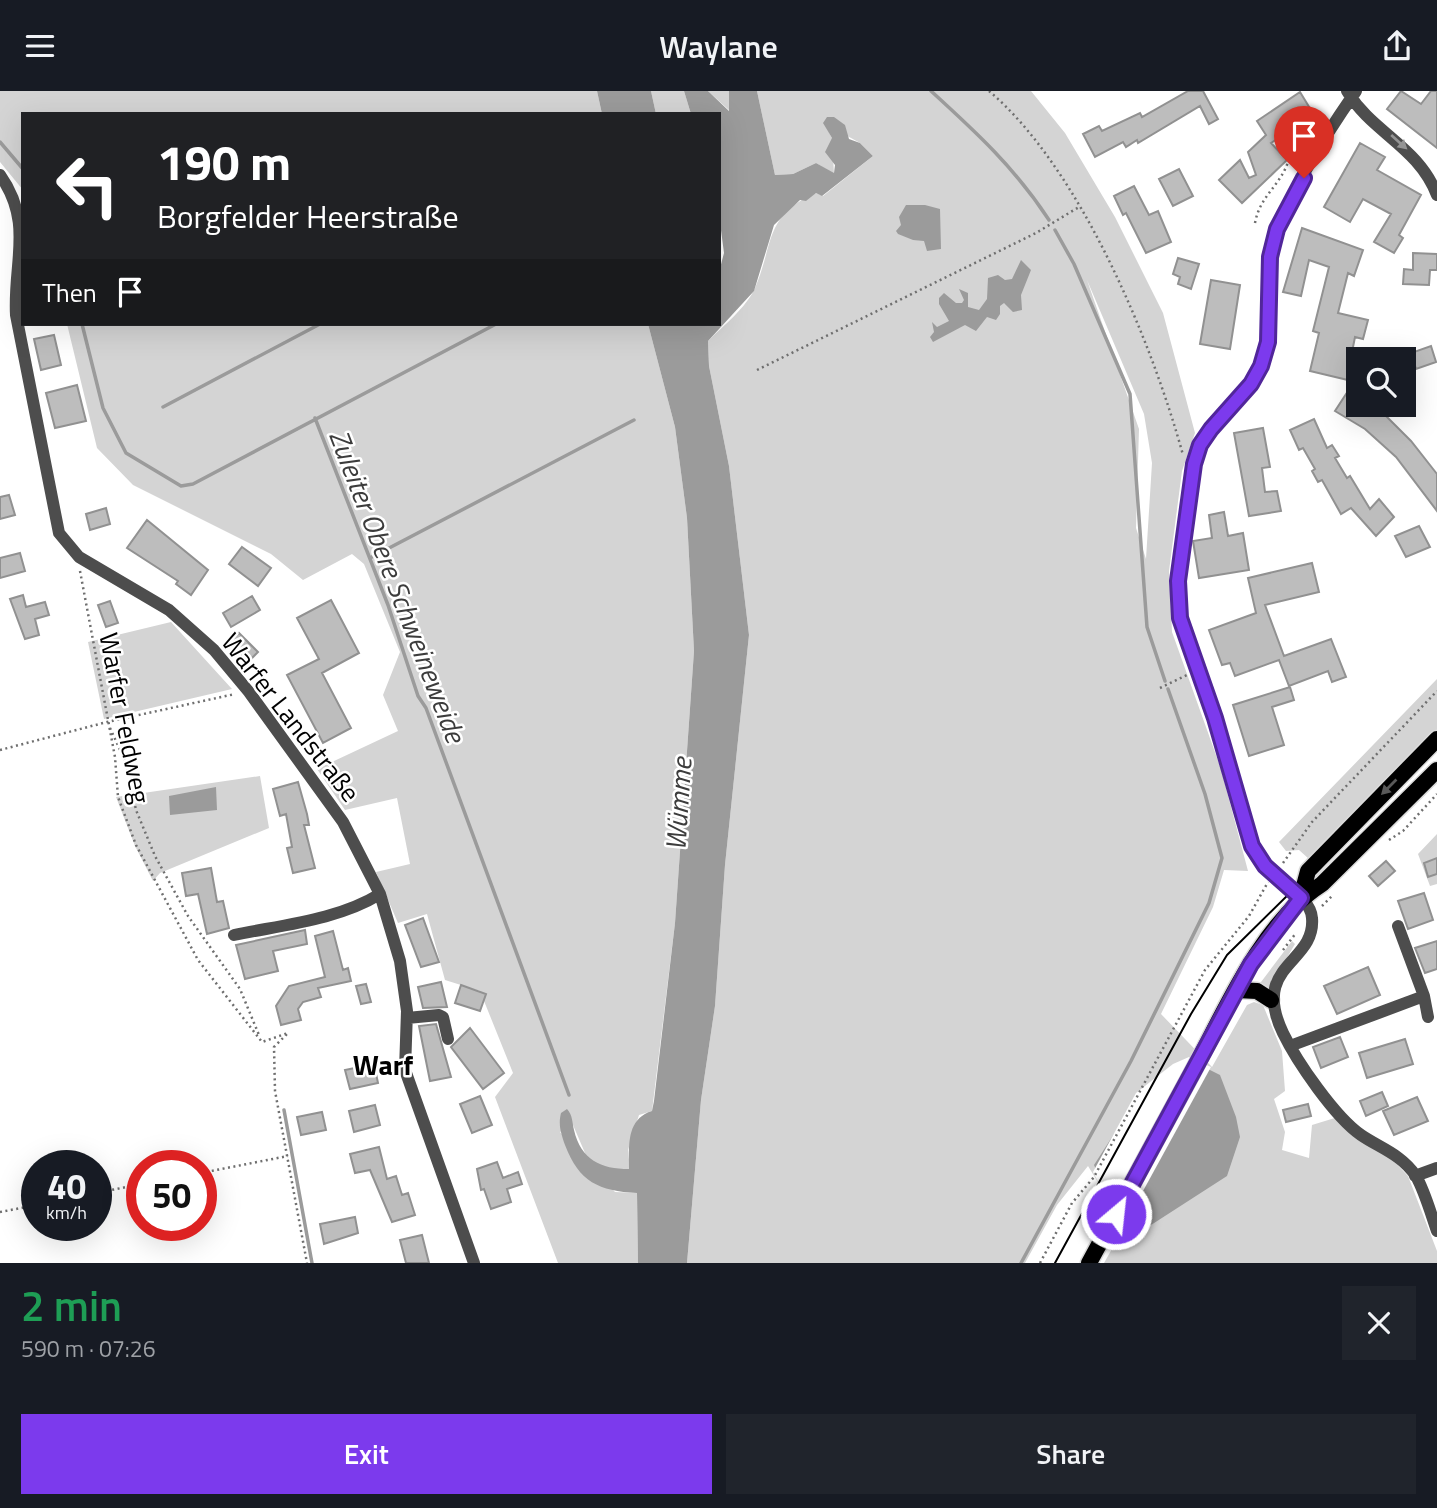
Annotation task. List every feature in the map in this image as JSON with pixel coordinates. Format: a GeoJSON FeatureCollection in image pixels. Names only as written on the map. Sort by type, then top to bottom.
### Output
{"type":"FeatureCollection","features":[{"type":"Feature","properties":{"kind":"main road"},"geometry":{"type":"LineString","coordinates":[[1301,898],[1308,871],[1437,739]]}},
{"type":"Feature","properties":{"kind":"main road"},"geometry":{"type":"LineString","coordinates":[[1089,1263],[1236,990],[1269,939],[1301,898],[1322,884],[1437,770]]}},
{"type":"Feature","properties":{"kind":"main road"},"geometry":{"type":"LineString","coordinates":[[1236,990],[1257,991],[1271,1000]]}},
{"type":"Feature","properties":{"kind":"street"},"geometry":{"type":"LineString","coordinates":[[1435,1222],[1415,1176],[1386,1147],[1360,1134],[1323,1094],[1290,1046],[1271,1000],[1275,985],[1311,933],[1312,916],[1301,898],[1257,858],[1215,718],[1180,618],[1178,601],[1194,464],[1205,437],[1251,384],[1261,366],[1268,342],[1268,281],[1277,229],[1351,93],[1420,162],[1437,195]]}},
{"type":"Feature","properties":{"kind":"street","name":"Warfer Landstraße"},"geometry":{"type":"LineString","coordinates":[[0,175],[17,207],[21,224],[14,286],[16,315],[59,533],[79,558],[169,610],[214,650],[249,692],[333,805],[380,894],[400,961],[407,1018],[405,1070],[474,1263]]}},
{"type":"Feature","properties":{"kind":"street"},"geometry":{"type":"LineString","coordinates":[[234,935],[323,916],[364,904],[380,894]]}},
{"type":"Feature","properties":{"kind":"street"},"geometry":{"type":"LineString","coordinates":[[1398,926],[1424,996],[1427,1017]]}},
{"type":"Feature","properties":{"kind":"street"},"geometry":{"type":"LineString","coordinates":[[1290,1046],[1424,996]]}},
{"type":"Feature","properties":{"kind":"street"},"geometry":{"type":"LineString","coordinates":[[407,1018],[439,1015],[443,1017],[448,1039]]}},
{"type":"Feature","properties":{"kind":"street"},"geometry":{"type":"LineString","coordinates":[[1415,1176],[1437,1168]]}},
{"type":"Feature","properties":{"kind":"path"},"geometry":{"type":"LineString","coordinates":[[989,91],[1028,129],[1054,164],[1079,207],[1145,343],[1183,457]]}},
{"type":"Feature","properties":{"kind":"path"},"geometry":{"type":"LineString","coordinates":[[1255,223],[1258,206],[1278,184],[1289,159]]}},
{"type":"Feature","properties":{"kind":"path"},"geometry":{"type":"LineString","coordinates":[[757,370],[1036,233],[1079,207]]}},
{"type":"Feature","properties":{"kind":"path","name":"Warfer Feldweg"},"geometry":{"type":"LineString","coordinates":[[79,558],[81,587],[107,722],[118,797],[136,845],[198,960],[262,1042]]}},
{"type":"Feature","properties":{"kind":"path"},"geometry":{"type":"LineString","coordinates":[[1160,688],[1197,671]]}},
{"type":"Feature","properties":{"kind":"path"},"geometry":{"type":"LineString","coordinates":[[1040,1263],[1072,1203],[1094,1177],[1205,970],[1250,916],[1263,888],[1312,821],[1437,691]]}},
{"type":"Feature","properties":{"kind":"path"},"geometry":{"type":"LineString","coordinates":[[0,750],[107,722],[249,692]]}},
{"type":"Feature","properties":{"kind":"path"},"geometry":{"type":"LineString","coordinates":[[107,722],[126,763],[136,810],[155,856],[188,916],[240,989],[262,1042],[288,1033],[274,1047],[275,1091],[307,1263]]}},
{"type":"Feature","properties":{"kind":"path"},"geometry":{"type":"LineString","coordinates":[[217,1170],[288,1156]]}},
{"type":"Feature","properties":{"kind":"path"},"geometry":{"type":"LineString","coordinates":[[0,1212],[21,1208]]}},
{"type":"Feature","properties":{"kind":"shaded area"},"geometry":{"type":"Polygon","coordinates":[[[0,91],[597,91],[602,112],[21,112],[21,188],[0,162],[0,91]]]}},
{"type":"Feature","properties":{"kind":"shaded area"},"geometry":{"type":"Polygon","coordinates":[[[597,91],[651,91],[656,112],[602,112],[597,91]]]}},
{"type":"Feature","properties":{"kind":"shaded area"},"geometry":{"type":"Polygon","coordinates":[[[651,91],[684,91],[690,112],[656,112],[651,91]]]}},
{"type":"Feature","properties":{"kind":"shaded area"},"geometry":{"type":"Polygon","coordinates":[[[684,91],[708,91],[729,111],[729,91],[757,91],[775,175],[793,174],[816,163],[834,173],[835,165],[825,152],[832,138],[823,123],[827,117],[834,117],[845,125],[849,139],[860,143],[873,156],[822,196],[816,193],[806,201],[800,200],[774,225],[754,291],[708,341],[709,366],[729,466],[749,635],[725,865],[715,1006],[701,1100],[687,1263],[638,1263],[637,1193],[601,1187],[584,1176],[565,1145],[560,1121],[561,1113],[567,1109],[577,1140],[587,1156],[601,1165],[629,1169],[629,1143],[633,1127],[637,1120],[652,1111],[654,1101],[675,923],[694,651],[687,518],[675,427],[649,326],[721,326],[721,264],[724,253],[721,230],[721,112],[690,112],[684,91]]]}},
{"type":"Feature","properties":{"kind":"shaded area"},"geometry":{"type":"Polygon","coordinates":[[[708,91],[729,91],[730,111],[708,91]]]}},
{"type":"Feature","properties":{"kind":"shaded area"},"geometry":{"type":"Polygon","coordinates":[[[757,91],[1031,91],[1065,133],[1115,217],[1163,313],[1195,433],[1182,471],[1169,571],[1172,632],[1221,769],[1248,871],[1224,870],[1213,907],[1161,1014],[1212,1067],[1247,1005],[1254,1002],[1263,1005],[1282,1051],[1285,1091],[1274,1099],[1285,1132],[1282,1150],[1309,1158],[1312,1125],[1338,1117],[1390,1157],[1408,1176],[1437,1251],[1437,1263],[1104,1263],[1125,1226],[1088,1166],[1057,1205],[1025,1263],[687,1263],[701,1100],[715,1006],[725,865],[749,635],[729,466],[709,366],[708,341],[751,295],[773,232],[787,211],[816,193],[823,196],[873,156],[860,143],[824,123],[832,138],[834,174],[816,163],[793,174],[775,175],[757,91]],[[1087,280],[1139,429],[1136,528],[1146,559],[1152,463],[1144,414],[1087,280]]]}},
{"type":"Feature","properties":{"kind":"shaded area"},"geometry":{"type":"Polygon","coordinates":[[[906,205],[925,205],[940,209],[941,249],[927,251],[924,241],[898,234],[896,231],[901,225],[899,217],[906,205]]]}},
{"type":"Feature","properties":{"kind":"shaded area"},"geometry":{"type":"Polygon","coordinates":[[[1021,260],[1031,270],[1021,295],[1022,310],[1013,312],[1004,303],[1000,306],[1000,314],[996,320],[987,317],[976,331],[965,325],[933,342],[930,337],[934,332],[932,322],[937,327],[949,321],[939,304],[939,298],[944,293],[956,303],[962,303],[964,300],[959,289],[968,293],[968,307],[979,310],[987,299],[988,278],[998,275],[1005,280],[1012,279],[1021,260]]]}},
{"type":"Feature","properties":{"kind":"shaded area"},"geometry":{"type":"Polygon","coordinates":[[[67,326],[649,326],[675,427],[687,518],[694,651],[675,923],[652,1111],[639,1115],[628,1150],[630,1169],[608,1169],[588,1160],[573,1125],[560,1132],[615,1192],[637,1193],[638,1263],[558,1263],[495,1097],[513,1073],[480,991],[445,980],[427,914],[398,923],[376,872],[410,864],[397,798],[345,810],[317,769],[398,731],[383,695],[400,652],[364,564],[352,554],[303,580],[271,554],[133,485],[97,448],[67,326]]]}},
{"type":"Feature","properties":{"kind":"shaded area"},"geometry":{"type":"Polygon","coordinates":[[[171,622],[232,689],[104,719],[88,642],[171,622]]]}},
{"type":"Feature","properties":{"kind":"shaded area"},"geometry":{"type":"Polygon","coordinates":[[[1437,679],[1437,730],[1309,859],[1299,850],[1286,851],[1279,842],[1437,679]]]}},
{"type":"Feature","properties":{"kind":"shaded area"},"geometry":{"type":"Polygon","coordinates":[[[260,776],[269,828],[160,873],[153,881],[135,846],[116,797],[260,776]]]}},
{"type":"Feature","properties":{"kind":"shaded area"},"geometry":{"type":"Polygon","coordinates":[[[216,787],[217,810],[170,815],[169,796],[216,787]]]}},
{"type":"Feature","properties":{"kind":"shaded area"},"geometry":{"type":"Polygon","coordinates":[[[1437,834],[1437,884],[1430,886],[1418,854],[1437,834]]]}},
{"type":"Feature","properties":{"kind":"shaded area"},"geometry":{"type":"Polygon","coordinates":[[[1292,941],[1295,944],[1268,990],[1258,986],[1292,941]]]}},
{"type":"Feature","properties":{"kind":"shaded area"},"geometry":{"type":"Polygon","coordinates":[[[1190,1060],[1220,1075],[1236,1117],[1240,1137],[1227,1176],[1151,1225],[1129,1220],[1108,1196],[1094,1165],[1139,1095],[1190,1060]]]}},
{"type":"Feature","properties":{"kind":"pier"},"geometry":{"type":"Polygon","coordinates":[[[1189,1057],[1211,1067],[1126,1222],[1108,1201],[1093,1172],[1136,1093],[1173,1064],[1189,1057]]]}},
{"type":"Feature","properties":{"kind":"building"},"geometry":{"type":"Polygon","coordinates":[[[1188,91],[1203,91],[1218,119],[1209,124],[1200,106],[1138,143],[1137,140],[1126,147],[1123,142],[1095,157],[1083,134],[1099,126],[1102,131],[1140,113],[1142,117],[1188,91]]]}},
{"type":"Feature","properties":{"kind":"building"},"geometry":{"type":"Polygon","coordinates":[[[1401,91],[1421,104],[1431,91],[1437,91],[1437,148],[1387,109],[1401,91]]]}},
{"type":"Feature","properties":{"kind":"building"},"geometry":{"type":"Polygon","coordinates":[[[1300,92],[1314,115],[1271,143],[1287,160],[1242,203],[1219,180],[1240,160],[1249,178],[1256,175],[1248,152],[1266,135],[1257,121],[1300,92]]]}},
{"type":"Feature","properties":{"kind":"building"},"geometry":{"type":"Polygon","coordinates":[[[1360,143],[1385,157],[1377,170],[1421,195],[1399,235],[1403,238],[1394,253],[1374,242],[1391,214],[1363,199],[1350,222],[1324,207],[1360,143]]]}},
{"type":"Feature","properties":{"kind":"building"},"geometry":{"type":"Polygon","coordinates":[[[1179,169],[1193,196],[1173,206],[1159,179],[1179,169]]]}},
{"type":"Feature","properties":{"kind":"building"},"geometry":{"type":"Polygon","coordinates":[[[1134,186],[1149,215],[1158,211],[1171,242],[1146,253],[1126,213],[1123,215],[1114,196],[1134,186]]]}},
{"type":"Feature","properties":{"kind":"building"},"geometry":{"type":"Polygon","coordinates":[[[1302,228],[1363,250],[1354,276],[1348,273],[1338,313],[1368,320],[1363,339],[1355,337],[1353,347],[1346,347],[1346,380],[1310,371],[1319,333],[1313,331],[1329,267],[1309,260],[1301,296],[1283,292],[1302,228]]]}},
{"type":"Feature","properties":{"kind":"building"},"geometry":{"type":"Polygon","coordinates":[[[1413,253],[1437,254],[1437,270],[1430,270],[1429,285],[1403,284],[1404,269],[1413,270],[1413,253]]]}},
{"type":"Feature","properties":{"kind":"building"},"geometry":{"type":"Polygon","coordinates":[[[1178,258],[1199,264],[1191,289],[1178,284],[1180,277],[1173,274],[1178,258]]]}},
{"type":"Feature","properties":{"kind":"building"},"geometry":{"type":"Polygon","coordinates":[[[1211,280],[1240,285],[1230,349],[1200,344],[1211,280]]]}},
{"type":"Feature","properties":{"kind":"building"},"geometry":{"type":"Polygon","coordinates":[[[54,335],[61,365],[41,370],[34,339],[54,335]]]}},
{"type":"Feature","properties":{"kind":"building"},"geometry":{"type":"Polygon","coordinates":[[[1431,346],[1436,362],[1416,369],[1416,351],[1431,346]]]}},
{"type":"Feature","properties":{"kind":"building"},"geometry":{"type":"Polygon","coordinates":[[[77,385],[86,421],[55,428],[46,393],[77,385]]]}},
{"type":"Feature","properties":{"kind":"building"},"geometry":{"type":"Polygon","coordinates":[[[1346,394],[1346,417],[1387,417],[1411,441],[1437,474],[1437,511],[1396,457],[1365,429],[1335,411],[1346,394]]]}},
{"type":"Feature","properties":{"kind":"building"},"geometry":{"type":"Polygon","coordinates":[[[1314,419],[1327,448],[1332,445],[1339,456],[1335,458],[1347,478],[1350,476],[1370,509],[1379,499],[1394,517],[1376,536],[1351,508],[1341,514],[1322,480],[1318,482],[1312,471],[1315,469],[1303,448],[1299,450],[1290,430],[1314,419]]]}},
{"type":"Feature","properties":{"kind":"building"},"geometry":{"type":"Polygon","coordinates":[[[1263,428],[1270,467],[1262,468],[1265,492],[1277,491],[1281,511],[1249,516],[1234,433],[1263,428]]]}},
{"type":"Feature","properties":{"kind":"building"},"geometry":{"type":"Polygon","coordinates":[[[9,495],[15,515],[0,519],[0,497],[9,495]]]}},
{"type":"Feature","properties":{"kind":"building"},"geometry":{"type":"Polygon","coordinates":[[[106,508],[110,524],[90,530],[86,514],[106,508]]]}},
{"type":"Feature","properties":{"kind":"building"},"geometry":{"type":"Polygon","coordinates":[[[1224,512],[1228,536],[1243,533],[1249,570],[1199,578],[1193,541],[1212,538],[1209,515],[1224,512]]]}},
{"type":"Feature","properties":{"kind":"building"},"geometry":{"type":"Polygon","coordinates":[[[147,520],[208,570],[191,595],[176,584],[178,581],[127,548],[147,520]]]}},
{"type":"Feature","properties":{"kind":"building"},"geometry":{"type":"Polygon","coordinates":[[[1419,526],[1430,547],[1406,557],[1395,536],[1419,526]]]}},
{"type":"Feature","properties":{"kind":"building"},"geometry":{"type":"Polygon","coordinates":[[[242,547],[271,568],[258,586],[229,564],[242,547]]]}},
{"type":"Feature","properties":{"kind":"building"},"geometry":{"type":"Polygon","coordinates":[[[20,553],[25,571],[0,578],[0,558],[20,553]]]}},
{"type":"Feature","properties":{"kind":"building"},"geometry":{"type":"Polygon","coordinates":[[[1312,563],[1319,592],[1265,605],[1284,656],[1331,639],[1346,677],[1332,682],[1328,671],[1289,686],[1279,660],[1235,676],[1230,663],[1222,665],[1209,630],[1256,613],[1248,578],[1312,563]]]}},
{"type":"Feature","properties":{"kind":"building"},"geometry":{"type":"Polygon","coordinates":[[[23,595],[26,607],[45,602],[49,615],[35,619],[39,635],[25,639],[10,599],[23,595]]]}},
{"type":"Feature","properties":{"kind":"building"},"geometry":{"type":"Polygon","coordinates":[[[252,596],[260,610],[231,627],[223,613],[252,596]]]}},
{"type":"Feature","properties":{"kind":"building"},"geometry":{"type":"Polygon","coordinates":[[[331,600],[359,653],[322,673],[351,728],[323,743],[287,675],[319,659],[297,618],[331,600]]]}},
{"type":"Feature","properties":{"kind":"building"},"geometry":{"type":"Polygon","coordinates":[[[110,601],[118,623],[106,627],[98,605],[110,601]]]}},
{"type":"Feature","properties":{"kind":"building"},"geometry":{"type":"Polygon","coordinates":[[[239,633],[258,652],[248,662],[229,643],[239,633]]]}},
{"type":"Feature","properties":{"kind":"building"},"geometry":{"type":"Polygon","coordinates":[[[1290,687],[1294,700],[1272,707],[1284,745],[1249,756],[1233,705],[1290,687]]]}},
{"type":"Feature","properties":{"kind":"building"},"geometry":{"type":"Polygon","coordinates":[[[298,782],[307,814],[309,825],[304,825],[315,868],[293,873],[287,848],[292,847],[286,814],[280,816],[273,789],[298,782]]]}},
{"type":"Feature","properties":{"kind":"building"},"geometry":{"type":"Polygon","coordinates":[[[1437,858],[1437,874],[1428,877],[1424,863],[1437,858]]]}},
{"type":"Feature","properties":{"kind":"building"},"geometry":{"type":"Polygon","coordinates":[[[1386,861],[1395,871],[1378,886],[1369,876],[1386,861]]]}},
{"type":"Feature","properties":{"kind":"building"},"geometry":{"type":"Polygon","coordinates":[[[211,868],[217,902],[223,901],[229,928],[207,934],[198,894],[186,896],[182,873],[211,868]]]}},
{"type":"Feature","properties":{"kind":"building"},"geometry":{"type":"Polygon","coordinates":[[[1424,893],[1433,920],[1408,929],[1398,901],[1424,893]]]}},
{"type":"Feature","properties":{"kind":"building"},"geometry":{"type":"Polygon","coordinates":[[[423,918],[439,962],[421,967],[405,925],[423,918]]]}},
{"type":"Feature","properties":{"kind":"building"},"geometry":{"type":"Polygon","coordinates":[[[305,930],[307,944],[273,951],[278,971],[245,979],[236,945],[305,930]]]}},
{"type":"Feature","properties":{"kind":"building"},"geometry":{"type":"Polygon","coordinates":[[[333,931],[343,970],[348,968],[351,981],[318,988],[321,997],[303,1002],[298,1009],[301,1020],[281,1025],[276,1006],[289,986],[325,977],[315,936],[333,931]]]}},
{"type":"Feature","properties":{"kind":"building"},"geometry":{"type":"Polygon","coordinates":[[[1437,941],[1437,969],[1425,973],[1415,948],[1437,941]]]}},
{"type":"Feature","properties":{"kind":"building"},"geometry":{"type":"Polygon","coordinates":[[[1368,967],[1380,995],[1337,1014],[1324,986],[1368,967]]]}},
{"type":"Feature","properties":{"kind":"building"},"geometry":{"type":"Polygon","coordinates":[[[441,982],[447,1007],[423,1008],[418,987],[441,982]]]}},
{"type":"Feature","properties":{"kind":"building"},"geometry":{"type":"Polygon","coordinates":[[[366,984],[371,1002],[361,1004],[356,986],[366,984]]]}},
{"type":"Feature","properties":{"kind":"building"},"geometry":{"type":"Polygon","coordinates":[[[461,985],[486,994],[480,1011],[455,1003],[461,985]]]}},
{"type":"Feature","properties":{"kind":"building"},"geometry":{"type":"Polygon","coordinates":[[[436,1024],[451,1077],[430,1081],[419,1026],[436,1024]]]}},
{"type":"Feature","properties":{"kind":"building"},"geometry":{"type":"Polygon","coordinates":[[[470,1028],[504,1073],[483,1089],[451,1047],[470,1028]]]}},
{"type":"Feature","properties":{"kind":"building"},"geometry":{"type":"Polygon","coordinates":[[[1340,1037],[1348,1057],[1321,1068],[1313,1047],[1340,1037]]]}},
{"type":"Feature","properties":{"kind":"building"},"geometry":{"type":"Polygon","coordinates":[[[1405,1039],[1413,1064],[1367,1078],[1359,1053],[1405,1039]]]}},
{"type":"Feature","properties":{"kind":"building"},"geometry":{"type":"Polygon","coordinates":[[[374,1064],[378,1083],[350,1089],[345,1070],[374,1064]]]}},
{"type":"Feature","properties":{"kind":"building"},"geometry":{"type":"Polygon","coordinates":[[[1382,1092],[1388,1106],[1366,1116],[1360,1101],[1382,1092]]]}},
{"type":"Feature","properties":{"kind":"building"},"geometry":{"type":"Polygon","coordinates":[[[480,1096],[492,1125],[472,1133],[460,1104],[480,1096]]]}},
{"type":"Feature","properties":{"kind":"building"},"geometry":{"type":"Polygon","coordinates":[[[1417,1097],[1428,1121],[1394,1135],[1383,1111],[1417,1097]]]}},
{"type":"Feature","properties":{"kind":"building"},"geometry":{"type":"Polygon","coordinates":[[[1308,1104],[1311,1116],[1286,1122],[1283,1110],[1308,1104]]]}},
{"type":"Feature","properties":{"kind":"building"},"geometry":{"type":"Polygon","coordinates":[[[375,1105],[380,1125],[354,1132],[349,1111],[375,1105]]]}},
{"type":"Feature","properties":{"kind":"building"},"geometry":{"type":"Polygon","coordinates":[[[322,1112],[326,1130],[301,1135],[297,1117],[322,1112]]]}},
{"type":"Feature","properties":{"kind":"building"},"geometry":{"type":"Polygon","coordinates":[[[379,1147],[387,1179],[396,1176],[402,1195],[408,1193],[415,1215],[392,1222],[370,1170],[355,1173],[350,1154],[379,1147]]]}},
{"type":"Feature","properties":{"kind":"building"},"geometry":{"type":"Polygon","coordinates":[[[497,1162],[503,1178],[518,1172],[522,1184],[507,1189],[511,1202],[491,1209],[484,1189],[481,1190],[477,1169],[497,1162]]]}},
{"type":"Feature","properties":{"kind":"building"},"geometry":{"type":"Polygon","coordinates":[[[355,1217],[358,1233],[324,1244],[320,1224],[355,1217]]]}},
{"type":"Feature","properties":{"kind":"building"},"geometry":{"type":"Polygon","coordinates":[[[422,1235],[429,1263],[406,1263],[400,1240],[422,1235]]]}},
{"type":"Feature","properties":{"kind":"waterway"},"geometry":{"type":"LineString","coordinates":[[931,91],[1009,167],[1049,220]]}},
{"type":"Feature","properties":{"kind":"waterway","name":"Zuleiter Obere Schweineweide"},"geometry":{"type":"LineString","coordinates":[[0,142],[21,167]]}},
{"type":"Feature","properties":{"kind":"waterway"},"geometry":{"type":"LineString","coordinates":[[1055,230],[1074,264],[1130,394],[1147,627],[1165,681]]}},
{"type":"Feature","properties":{"kind":"waterway","name":"Zuleiter Obere Schweineweide"},"geometry":{"type":"LineString","coordinates":[[82,326],[103,408],[126,453],[181,486],[193,484],[492,326]]}},
{"type":"Feature","properties":{"kind":"waterway"},"geometry":{"type":"LineString","coordinates":[[163,407],[316,326]]}},
{"type":"Feature","properties":{"kind":"waterway","name":"Zuleiter Obere Schweineweide"},"geometry":{"type":"LineString","coordinates":[[315,418],[388,605],[418,696],[426,708],[569,1095]]}},
{"type":"Feature","properties":{"kind":"waterway"},"geometry":{"type":"LineString","coordinates":[[370,558],[634,420]]}},
{"type":"Feature","properties":{"kind":"waterway"},"geometry":{"type":"LineString","coordinates":[[1021,1263],[1131,1061],[1209,903],[1222,858],[1205,794],[1168,689]]}},
{"type":"Feature","properties":{"kind":"waterway"},"geometry":{"type":"LineString","coordinates":[[284,1110],[312,1263]]}},
{"type":"Feature","properties":{"kind":"tram line"},"geometry":{"type":"LineString","coordinates":[[1055,1263],[1191,1014],[1227,955],[1437,748]]}},
{"type":"Feature","properties":{"kind":"district","name":"Warf"},"geometry":{"type":"Point","coordinates":[383,1064]}},
{"type":"Feature","properties":{"kind":"route"},"geometry":{"type":"LineString","coordinates":[[1116,1214],[1251,964],[1301,898],[1257,858],[1252,846],[1215,718],[1180,618],[1178,581],[1194,464],[1200,445],[1251,384],[1265,356],[1268,342],[1270,257],[1277,229],[1304,178]]}},
{"type":"Feature","properties":{"kind":"water label","name":"Wümme"},"geometry":{"type":"Point","coordinates":[678,804]}}]}
